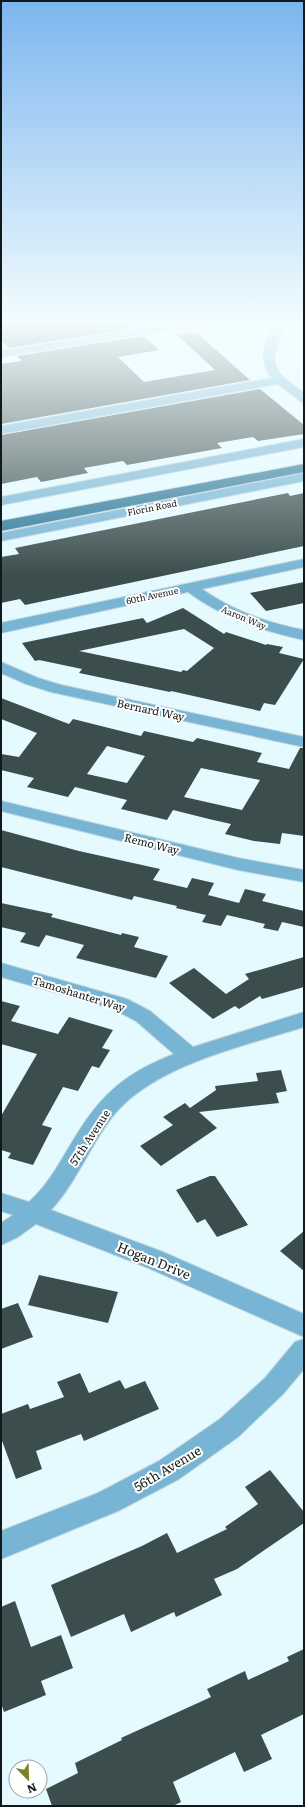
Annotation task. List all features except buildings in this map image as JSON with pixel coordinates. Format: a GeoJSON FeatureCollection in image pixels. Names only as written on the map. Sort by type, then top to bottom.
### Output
{"type":"FeatureCollection","features":[{"type":"Feature","properties":{"kind":"main road"},"geometry":{"type":"LineString","coordinates":[[1,513],[304,455]]}},
{"type":"Feature","properties":{"kind":"main road","name":"Florin Road"},"geometry":{"type":"LineString","coordinates":[[1,526],[304,468]]}},
{"type":"Feature","properties":{"kind":"street"},"geometry":{"type":"LineString","coordinates":[[1,430],[128,407]]}},
{"type":"Feature","properties":{"kind":"street"},"geometry":{"type":"LineString","coordinates":[[1,501],[304,443]]}},
{"type":"Feature","properties":{"kind":"street","name":"Florin Road"},"geometry":{"type":"LineString","coordinates":[[1,537],[304,477]]}},
{"type":"Feature","properties":{"kind":"street","name":"60th Avenue"},"geometry":{"type":"LineString","coordinates":[[1,628],[304,563]]}},
{"type":"Feature","properties":{"kind":"street","name":"Aaron Way"},"geometry":{"type":"LineString","coordinates":[[190,587],[216,606],[238,617],[264,626],[304,635]]}},
{"type":"Feature","properties":{"kind":"street","name":"Bernard Way"},"geometry":{"type":"LineString","coordinates":[[1,667],[32,681],[57,689],[304,742]]}},
{"type":"Feature","properties":{"kind":"street","name":"Remo Way"},"geometry":{"type":"LineString","coordinates":[[1,806],[238,864],[304,876]]}},
{"type":"Feature","properties":{"kind":"street","name":"Tamoshanter Way"},"geometry":{"type":"LineString","coordinates":[[1,970],[120,1004],[143,1016],[189,1055]]}},
{"type":"Feature","properties":{"kind":"street","name":"57th Avenue"},"geometry":{"type":"LineString","coordinates":[[1,1235],[33,1212],[59,1185],[96,1123],[114,1101],[136,1082],[161,1067],[189,1055],[304,1019]]}},
{"type":"Feature","properties":{"kind":"street","name":"Hogan Drive"},"geometry":{"type":"LineString","coordinates":[[1,1202],[33,1212],[137,1252],[213,1284],[304,1326]]}},
{"type":"Feature","properties":{"kind":"street","name":"56th Avenue"},"geometry":{"type":"LineString","coordinates":[[1,1545],[108,1502],[169,1470],[229,1428],[274,1386],[304,1350]]}}]}
